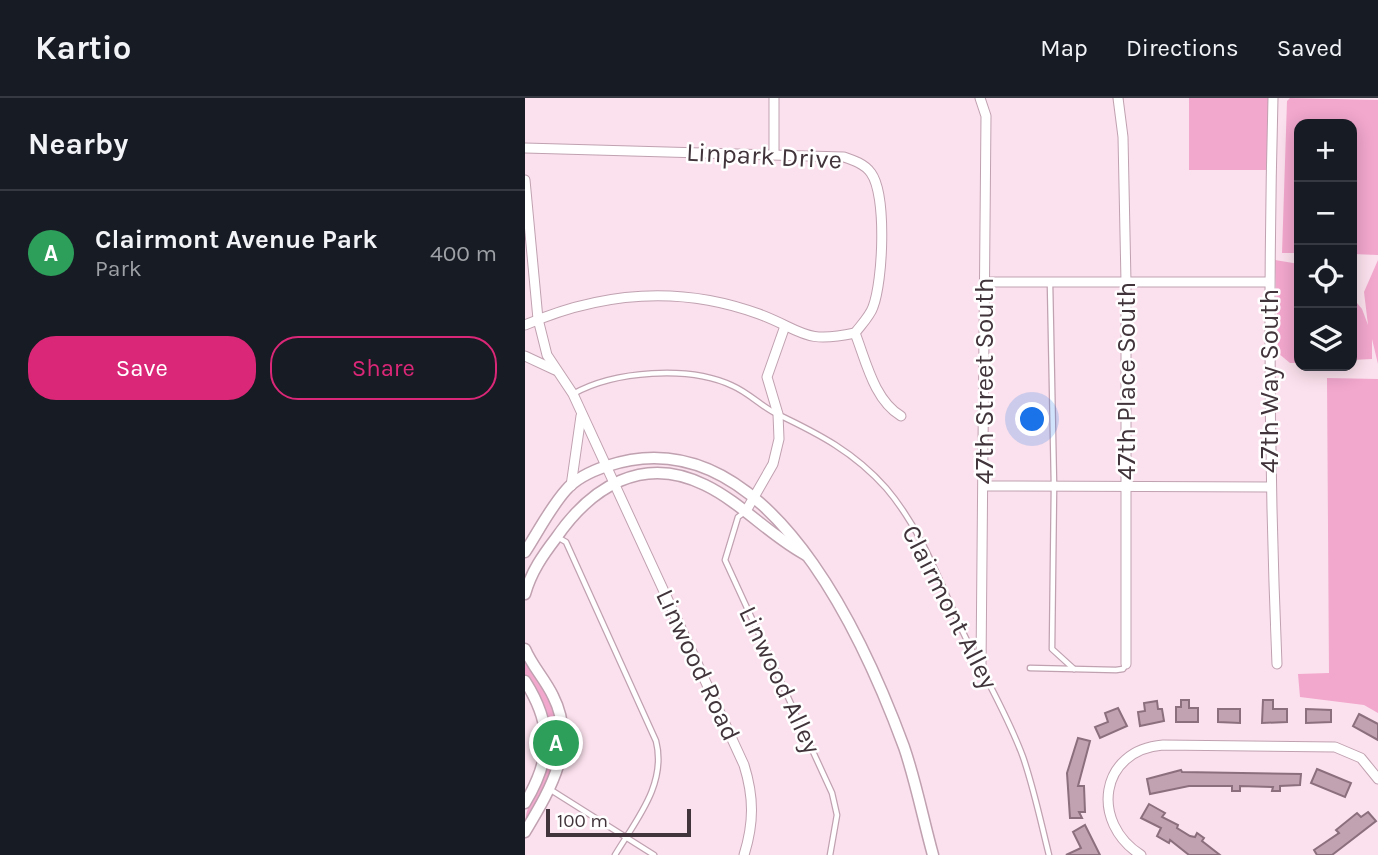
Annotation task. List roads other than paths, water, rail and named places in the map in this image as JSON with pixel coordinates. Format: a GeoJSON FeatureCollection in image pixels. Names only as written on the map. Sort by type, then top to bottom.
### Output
{"type":"FeatureCollection","features":[{"type":"Feature","properties":{"kind":"street"},"geometry":{"type":"LineString","coordinates":[[773,154],[774,98]]}},
{"type":"Feature","properties":{"kind":"street","name":"47th Street South"},"geometry":{"type":"LineString","coordinates":[[980,98],[986,116],[981,666]]}},
{"type":"Feature","properties":{"kind":"street","name":"47th Place South"},"geometry":{"type":"LineString","coordinates":[[1118,98],[1123,137],[1126,282],[1126,664]]}},
{"type":"Feature","properties":{"kind":"street","name":"47th Way South"},"geometry":{"type":"LineString","coordinates":[[1273,98],[1268,282],[1270,487],[1277,664]]}},
{"type":"Feature","properties":{"kind":"street","name":"Linpark Drive"},"geometry":{"type":"LineString","coordinates":[[525,148],[843,156],[858,162],[871,173],[880,193],[879,286],[872,310],[855,333]]}},
{"type":"Feature","properties":{"kind":"street","name":"Linwood Road"},"geometry":{"type":"LineString","coordinates":[[525,180],[538,319],[547,355],[573,394],[604,468],[744,765],[752,790],[753,827],[744,855]]}},
{"type":"Feature","properties":{"kind":"street"},"geometry":{"type":"LineString","coordinates":[[984,282],[1268,282]]}},
{"type":"Feature","properties":{"kind":"street"},"geometry":{"type":"LineString","coordinates":[[525,325],[564,308],[611,299],[671,295],[725,304],[803,335],[825,340],[855,333],[875,385],[890,409],[901,416]]}},
{"type":"Feature","properties":{"kind":"street"},"geometry":{"type":"LineString","coordinates":[[746,511],[773,464],[779,439],[778,414],[767,377],[785,326]]}},
{"type":"Feature","properties":{"kind":"street"},"geometry":{"type":"LineString","coordinates":[[525,356],[558,371]]}},
{"type":"Feature","properties":{"kind":"street"},"geometry":{"type":"LineString","coordinates":[[571,486],[581,415]]}},
{"type":"Feature","properties":{"kind":"street"},"geometry":{"type":"LineString","coordinates":[[525,552],[571,486],[604,468],[644,458],[682,461],[713,472],[755,498],[801,544],[844,611],[904,748],[933,855]]}},
{"type":"Feature","properties":{"kind":"street"},"geometry":{"type":"LineString","coordinates":[[525,594],[539,561],[571,514],[611,482],[644,474],[678,475],[705,485],[809,556]]}},
{"type":"Feature","properties":{"kind":"street"},"geometry":{"type":"LineString","coordinates":[[984,486],[1270,487]]}},
{"type":"Feature","properties":{"kind":"street"},"geometry":{"type":"LineString","coordinates":[[525,649],[554,697],[563,724],[563,754],[551,790],[525,832]]}},
{"type":"Feature","properties":{"kind":"street"},"geometry":{"type":"LineString","coordinates":[[525,681],[537,700],[544,722],[547,750],[537,782],[525,803]]}},
{"type":"Feature","properties":{"kind":"street"},"geometry":{"type":"LineString","coordinates":[[1142,855],[1117,832],[1109,814],[1108,797],[1111,780],[1120,766],[1132,755],[1147,748],[1163,745],[1335,747],[1361,758],[1378,779]]}},
{"type":"Feature","properties":{"kind":"lane"},"geometry":{"type":"LineString","coordinates":[[1051,282],[1054,486],[1052,649],[1074,669]]}},
{"type":"Feature","properties":{"kind":"lane","name":"Clairmont Alley"},"geometry":{"type":"LineString","coordinates":[[573,394],[588,386],[664,373],[711,378],[733,386],[778,414],[820,433],[854,457],[887,489],[927,549],[1023,757],[1049,855]]}},
{"type":"Feature","properties":{"kind":"lane","name":"Linwood Alley"},"geometry":{"type":"LineString","coordinates":[[746,511],[738,517],[725,560],[832,793],[837,815],[830,855]]}},
{"type":"Feature","properties":{"kind":"lane"},"geometry":{"type":"LineString","coordinates":[[557,536],[566,542],[660,755],[655,788],[615,855]]}},
{"type":"Feature","properties":{"kind":"lane"},"geometry":{"type":"LineString","coordinates":[[1030,668],[1123,669],[1126,664]]}},
{"type":"Feature","properties":{"kind":"lane"},"geometry":{"type":"LineString","coordinates":[[551,790],[654,855]]}},
{"type":"Feature","properties":{"kind":"place","name":"Clairmont Avenue Park"},"geometry":{"type":"Point","coordinates":[556,743]}}]}
